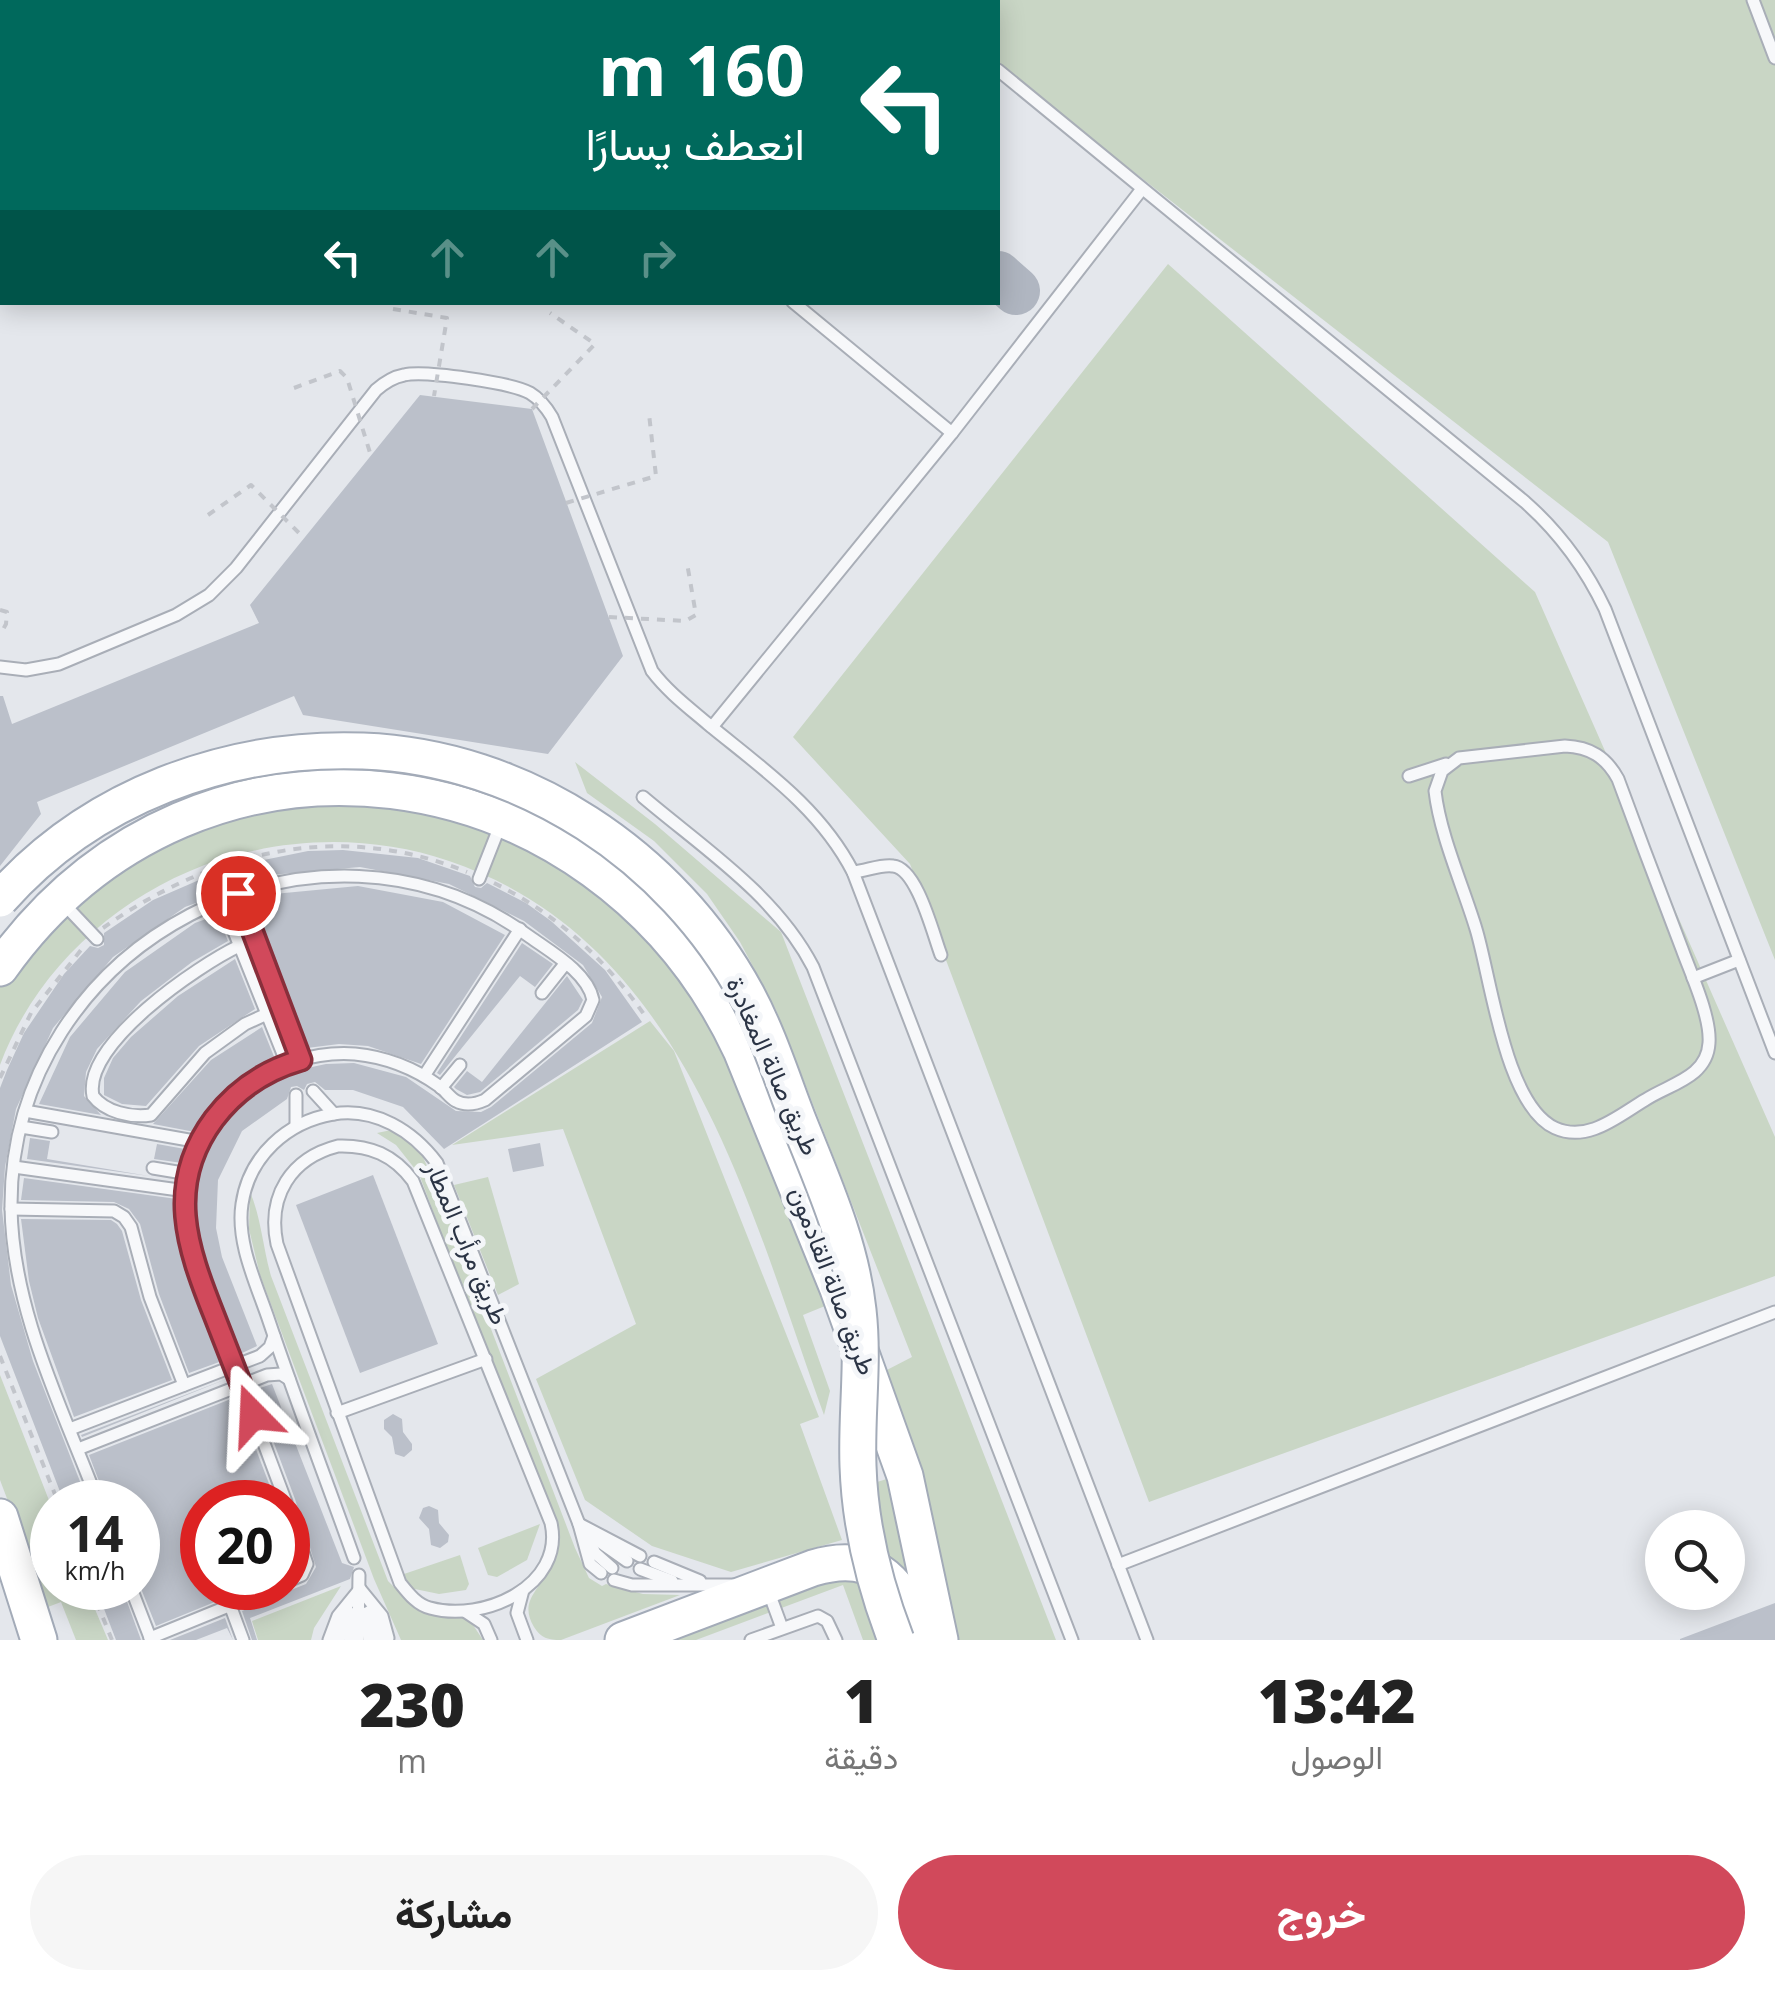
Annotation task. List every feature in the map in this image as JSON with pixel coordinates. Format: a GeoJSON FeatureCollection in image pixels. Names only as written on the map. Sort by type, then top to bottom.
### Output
{"type":"FeatureCollection","features":[{"type":"Feature","properties":{"kind":"main road","name":"طريق صالة المغادرة"},"geometry":{"type":"LineString","coordinates":[[0,898],[67,839],[130,800],[198,772],[294,752],[386,753],[481,773],[558,806],[631,854],[696,920],[748,997],[837,1218],[858,1311],[858,1466],[864,1529],[877,1590],[896,1640]]}},
{"type":"Feature","properties":{"kind":"main road","name":"طريق صالة القادمون"},"geometry":{"type":"LineString","coordinates":[[0,968],[60,900],[108,862],[161,830],[218,806],[250,798],[314,789],[378,789],[442,799],[503,818],[570,852],[632,899],[684,954],[726,1018],[838,1288],[906,1476],[940,1640]]}},
{"type":"Feature","properties":{"kind":"main road"},"geometry":{"type":"LineString","coordinates":[[0,1517],[40,1640]]}},
{"type":"Feature","properties":{"kind":"main road"},"geometry":{"type":"LineString","coordinates":[[623,1640],[828,1563],[861,1564],[876,1570],[902,1591],[927,1640]]}},
{"type":"Feature","properties":{"kind":"main road"},"geometry":{"type":"LineString","coordinates":[[0,1592],[29,1640]]}},
{"type":"Feature","properties":{"kind":"lane"},"geometry":{"type":"LineString","coordinates":[[1753,0],[1775,58]]}},
{"type":"Feature","properties":{"kind":"lane"},"geometry":{"type":"LineString","coordinates":[[1000,72],[1525,502],[1563,540],[1580,562],[1605,609],[1775,1053]]}},
{"type":"Feature","properties":{"kind":"lane"},"geometry":{"type":"LineString","coordinates":[[712,727],[952,434],[1142,189]]}},
{"type":"Feature","properties":{"kind":"lane"},"geometry":{"type":"LineString","coordinates":[[797,305],[952,434]]}},
{"type":"Feature","properties":{"kind":"lane"},"geometry":{"type":"LineString","coordinates":[[0,667],[26,670],[59,664],[176,615],[208,595],[236,568],[376,390],[392,378],[422,374],[516,387],[534,395],[547,408],[645,659],[670,692],[810,809],[834,838],[853,872],[1148,1640]]}},
{"type":"Feature","properties":{"kind":"lane"},"geometry":{"type":"LineString","coordinates":[[1409,776],[1470,756],[1565,746],[1578,746],[1602,758],[1618,779],[1693,978],[1710,1041],[1706,1058],[1696,1072],[1594,1130],[1563,1131],[1542,1120],[1528,1102],[1503,1041],[1477,933],[1436,802],[1437,780],[1450,763]]}},
{"type":"Feature","properties":{"kind":"lane"},"geometry":{"type":"LineString","coordinates":[[643,797],[776,912],[813,966],[1072,1640]]}},
{"type":"Feature","properties":{"kind":"lane"},"geometry":{"type":"LineString","coordinates":[[479,878],[503,818]]}},
{"type":"Feature","properties":{"kind":"lane"},"geometry":{"type":"LineString","coordinates":[[853,872],[891,865],[905,870],[914,881],[941,955]]}},
{"type":"Feature","properties":{"kind":"lane"},"geometry":{"type":"LineString","coordinates":[[90,1480],[34,1335],[20,1287],[11,1209],[20,1127],[56,1040],[90,993],[139,946],[188,914],[238,893],[301,878],[386,879],[470,901],[520,929],[566,964],[592,991],[593,1000],[586,1016],[486,1100],[466,1104],[456,1101],[424,1076],[370,1056],[331,1054],[287,1064],[236,1095],[211,1124],[189,1174],[188,1242],[277,1480]]}},
{"type":"Feature","properties":{"kind":"lane"},"geometry":{"type":"LineString","coordinates":[[238,893],[301,1060]]}},
{"type":"Feature","properties":{"kind":"lane"},"geometry":{"type":"LineString","coordinates":[[220,899],[287,1064]]}},
{"type":"Feature","properties":{"kind":"lane"},"geometry":{"type":"LineString","coordinates":[[60,900],[96,937]]}},
{"type":"Feature","properties":{"kind":"lane"},"geometry":{"type":"LineString","coordinates":[[424,1076],[520,929]]}},
{"type":"Feature","properties":{"kind":"lane"},"geometry":{"type":"LineString","coordinates":[[240,946],[187,975],[140,1016],[95,1075],[94,1096],[108,1109],[141,1116],[151,1114],[204,1052],[266,1014]]}},
{"type":"Feature","properties":{"kind":"lane"},"geometry":{"type":"LineString","coordinates":[[1693,978],[1739,960]]}},
{"type":"Feature","properties":{"kind":"lane"},"geometry":{"type":"LineString","coordinates":[[542,993],[566,964]]}},
{"type":"Feature","properties":{"kind":"lane"},"geometry":{"type":"LineString","coordinates":[[441,1088],[460,1065]]}},
{"type":"Feature","properties":{"kind":"lane"},"geometry":{"type":"LineString","coordinates":[[313,1091],[334,1114]]}},
{"type":"Feature","properties":{"kind":"lane"},"geometry":{"type":"LineString","coordinates":[[296,1095],[296,1126]]}},
{"type":"Feature","properties":{"kind":"lane"},"geometry":{"type":"LineString","coordinates":[[25,1111],[200,1142]]}},
{"type":"Feature","properties":{"kind":"lane","name":"طريق مرأب المطار"},"geometry":{"type":"LineString","coordinates":[[354,1558],[242,1238],[242,1204],[261,1156],[296,1126],[334,1114],[385,1120],[414,1137],[437,1163],[579,1524],[590,1564],[616,1572]]}},
{"type":"Feature","properties":{"kind":"lane"},"geometry":{"type":"LineString","coordinates":[[20,1127],[52,1132]]}},
{"type":"Feature","properties":{"kind":"lane"},"geometry":{"type":"LineString","coordinates":[[353,1146],[394,1160],[413,1180],[486,1359],[554,1535],[548,1564],[524,1590],[495,1604],[466,1612],[428,1608],[400,1583],[274,1229],[276,1201],[300,1164],[324,1150],[353,1146]]}},
{"type":"Feature","properties":{"kind":"lane"},"geometry":{"type":"LineString","coordinates":[[14,1167],[186,1190]]}},
{"type":"Feature","properties":{"kind":"lane"},"geometry":{"type":"LineString","coordinates":[[153,1168],[189,1174]]}},
{"type":"Feature","properties":{"kind":"lane"},"geometry":{"type":"LineString","coordinates":[[11,1209],[114,1211],[128,1221],[150,1298],[184,1385]]}},
{"type":"Feature","properties":{"kind":"lane"},"geometry":{"type":"LineString","coordinates":[[1118,1564],[1775,1312]]}},
{"type":"Feature","properties":{"kind":"lane"},"geometry":{"type":"LineString","coordinates":[[70,1429],[260,1356],[274,1336]]}},
{"type":"Feature","properties":{"kind":"lane"},"geometry":{"type":"LineString","coordinates":[[337,1413],[486,1359]]}},
{"type":"Feature","properties":{"kind":"lane"},"geometry":{"type":"LineString","coordinates":[[78,1448],[267,1375],[280,1374],[289,1379]]}},
{"type":"Feature","properties":{"kind":"lane"},"geometry":{"type":"LineString","coordinates":[[579,1524],[681,1584]]}},
{"type":"Feature","properties":{"kind":"lane"},"geometry":{"type":"LineString","coordinates":[[579,1524],[616,1572],[632,1585],[766,1586],[782,1628]]}},
{"type":"Feature","properties":{"kind":"lane"},"geometry":{"type":"LineString","coordinates":[[654,1562],[709,1584]]}},
{"type":"Feature","properties":{"kind":"lane"},"geometry":{"type":"LineString","coordinates":[[359,1582],[382,1616],[383,1639]]}},
{"type":"Feature","properties":{"kind":"lane"},"geometry":{"type":"LineString","coordinates":[[329,1640],[338,1616],[359,1582]]}},
{"type":"Feature","properties":{"kind":"lane"},"geometry":{"type":"LineString","coordinates":[[339,1640],[359,1582]]}},
{"type":"Feature","properties":{"kind":"lane"},"geometry":{"type":"LineString","coordinates":[[350,1640],[359,1582]]}},
{"type":"Feature","properties":{"kind":"lane"},"geometry":{"type":"LineString","coordinates":[[358,1640],[359,1582]]}},
{"type":"Feature","properties":{"kind":"lane"},"geometry":{"type":"LineString","coordinates":[[359,1582],[369,1640]]}},
{"type":"Feature","properties":{"kind":"lane"},"geometry":{"type":"LineString","coordinates":[[524,1590],[517,1613],[527,1640]]}},
{"type":"Feature","properties":{"kind":"lane"},"geometry":{"type":"LineString","coordinates":[[139,1610],[150,1639],[218,1610]]}},
{"type":"Feature","properties":{"kind":"lane"},"geometry":{"type":"LineString","coordinates":[[232,1610],[244,1640]]}},
{"type":"Feature","properties":{"kind":"lane"},"geometry":{"type":"LineString","coordinates":[[466,1612],[484,1624],[491,1640]]}},
{"type":"Feature","properties":{"kind":"lane"},"geometry":{"type":"LineString","coordinates":[[751,1640],[818,1616],[828,1621],[836,1640]]}},
{"type":"Feature","properties":{"kind":"path"},"geometry":{"type":"LineString","coordinates":[[392,309],[447,318],[434,396]]}},
{"type":"Feature","properties":{"kind":"path"},"geometry":{"type":"LineString","coordinates":[[532,409],[595,344],[550,313]]}},
{"type":"Feature","properties":{"kind":"path"},"geometry":{"type":"LineString","coordinates":[[294,388],[340,371],[347,378],[371,456]]}},
{"type":"Feature","properties":{"kind":"path"},"geometry":{"type":"LineString","coordinates":[[566,503],[656,476],[649,414]]}},
{"type":"Feature","properties":{"kind":"path"},"geometry":{"type":"LineString","coordinates":[[208,515],[251,485],[304,538]]}},
{"type":"Feature","properties":{"kind":"path"},"geometry":{"type":"LineString","coordinates":[[608,617],[685,620],[696,615],[686,563]]}},
{"type":"Feature","properties":{"kind":"path"},"geometry":{"type":"LineString","coordinates":[[0,610],[7,612],[0,636]]}},
{"type":"Feature","properties":{"kind":"path"},"geometry":{"type":"LineString","coordinates":[[0,1078],[30,1013],[96,937],[149,897],[238,859],[336,846],[411,854],[522,898],[580,940],[623,984],[646,1018]]}},
{"type":"Feature","properties":{"kind":"path"},"geometry":{"type":"LineString","coordinates":[[0,1356],[49,1480]]}},
{"type":"Feature","properties":{"kind":"path"},"geometry":{"type":"LineString","coordinates":[[100,1610],[112,1640]]}},
{"type":"Feature","properties":{"kind":"green space"},"geometry":{"type":"Polygon","coordinates":[[[1000,0],[1775,0],[1775,960],[1608,542],[1000,68],[1000,0]]]}},
{"type":"Feature","properties":{"kind":"green space"},"geometry":{"type":"Polygon","coordinates":[[[1168,264],[1535,592],[1775,1137],[1775,1276],[1149,1502],[910,864],[793,737],[1168,264]]]}},
{"type":"Feature","properties":{"kind":"green space"},"geometry":{"type":"Polygon","coordinates":[[[575,762],[655,824],[781,932],[1056,1640],[952,1640],[881,1373],[912,1357],[776,1010],[740,942],[707,894],[654,841],[587,793],[575,762]]]}},
{"type":"Feature","properties":{"kind":"green space"},"geometry":{"type":"Polygon","coordinates":[[[392,804],[479,825],[613,898],[677,962],[730,1062],[825,1306],[803,1315],[830,1391],[824,1415],[734,1169],[697,1090],[652,1016],[597,952],[530,899],[449,861],[363,843],[305,843],[247,852],[183,874],[116,913],[59,966],[16,1030],[0,1065],[0,978],[60,913],[170,841],[282,805],[392,804]]]}},
{"type":"Feature","properties":{"kind":"green space"},"geometry":{"type":"Polygon","coordinates":[[[650,1021],[674,1051],[819,1417],[800,1424],[842,1540],[731,1572],[652,1546],[585,1500],[536,1379],[636,1324],[563,1129],[452,1145],[650,1021]]]}},
{"type":"Feature","properties":{"kind":"green space"},"geometry":{"type":"Polygon","coordinates":[[[396,1129],[422,1155],[437,1188],[589,1578],[602,1586],[643,1594],[680,1595],[561,1640],[545,1638],[534,1627],[529,1604],[551,1566],[553,1530],[419,1174],[396,1145],[377,1133],[396,1129]]]}},
{"type":"Feature","properties":{"kind":"green space"},"geometry":{"type":"Polygon","coordinates":[[[488,1177],[519,1284],[498,1295],[454,1185],[488,1177]]]}},
{"type":"Feature","properties":{"kind":"green space"},"geometry":{"type":"Polygon","coordinates":[[[250,1192],[271,1276],[388,1581],[409,1602],[469,1619],[483,1640],[401,1640],[374,1579],[260,1275],[249,1229],[250,1192]]]}},
{"type":"Feature","properties":{"kind":"green space"},"geometry":{"type":"Polygon","coordinates":[[[0,1375],[41,1480],[30,1480],[30,1559],[0,1480],[0,1375]]]}},
{"type":"Feature","properties":{"kind":"green space"},"geometry":{"type":"Polygon","coordinates":[[[893,1477],[911,1581],[885,1551],[874,1483],[893,1477]]]}},
{"type":"Feature","properties":{"kind":"green space"},"geometry":{"type":"Polygon","coordinates":[[[540,1524],[527,1560],[497,1577],[488,1575],[478,1548],[540,1524]]]}},
{"type":"Feature","properties":{"kind":"green space"},"geometry":{"type":"Polygon","coordinates":[[[460,1555],[469,1584],[466,1590],[439,1594],[410,1588],[404,1574],[460,1555]]]}},
{"type":"Feature","properties":{"kind":"green space"},"geometry":{"type":"Polygon","coordinates":[[[854,1571],[880,1640],[863,1640],[843,1585],[696,1640],[634,1640],[854,1571]]]}},
{"type":"Feature","properties":{"kind":"green space"},"geometry":{"type":"Polygon","coordinates":[[[341,1586],[314,1628],[311,1640],[258,1640],[252,1621],[280,1610],[310,1610],[310,1598],[341,1586]]]}},
{"type":"Feature","properties":{"kind":"green space"},"geometry":{"type":"Polygon","coordinates":[[[64,1610],[95,1610],[108,1640],[76,1640],[64,1610]]]}},
{"type":"Feature","properties":{"kind":"building"},"geometry":{"type":"Polygon","coordinates":[[[420,395],[532,409],[623,656],[548,754],[303,715],[294,696],[37,802],[41,814],[0,866],[0,696],[12,724],[259,623],[250,605],[420,395]]]}},
{"type":"Feature","properties":{"kind":"building"},"geometry":{"type":"Polygon","coordinates":[[[343,850],[418,858],[470,876],[475,887],[487,883],[551,921],[605,970],[642,1022],[444,1149],[403,1107],[353,1090],[325,1090],[315,1082],[307,1084],[304,1090],[291,1087],[287,1099],[242,1131],[218,1180],[216,1228],[222,1257],[257,1346],[240,1354],[202,1252],[195,1187],[203,1156],[219,1126],[248,1097],[298,1070],[354,1063],[406,1077],[456,1111],[481,1112],[592,1023],[602,997],[583,965],[524,921],[449,884],[360,867],[271,875],[236,884],[226,891],[218,890],[212,897],[185,907],[113,957],[53,1028],[16,1109],[5,1167],[2,1210],[11,1285],[33,1361],[79,1480],[56,1480],[0,1336],[0,1088],[7,1070],[24,1033],[64,974],[90,946],[104,945],[104,933],[153,900],[229,867],[308,851],[343,850]]]}},
{"type":"Feature","properties":{"kind":"building"},"geometry":{"type":"Polygon","coordinates":[[[358,886],[443,902],[505,935],[421,1064],[368,1046],[307,1048],[251,902],[274,894],[358,886]]]}},
{"type":"Feature","properties":{"kind":"building"},"geometry":{"type":"Polygon","coordinates":[[[217,915],[228,941],[192,962],[141,1001],[97,1049],[86,1072],[84,1096],[101,1115],[39,1104],[70,1037],[125,972],[195,923],[217,915]]]}},
{"type":"Feature","properties":{"kind":"building"},"geometry":{"type":"Polygon","coordinates":[[[522,943],[553,964],[535,987],[520,976],[440,1075],[437,1073],[522,943]]]}},
{"type":"Feature","properties":{"kind":"building"},"geometry":{"type":"Polygon","coordinates":[[[235,959],[255,1009],[199,1046],[146,1106],[122,1104],[104,1095],[104,1078],[113,1058],[131,1037],[178,996],[235,959]]]}},
{"type":"Feature","properties":{"kind":"building"},"geometry":{"type":"Polygon","coordinates":[[[567,976],[583,1000],[578,1010],[480,1092],[467,1095],[454,1087],[467,1071],[482,1082],[567,976]]]}},
{"type":"Feature","properties":{"kind":"building"},"geometry":{"type":"Polygon","coordinates":[[[262,1027],[275,1059],[235,1083],[205,1114],[195,1132],[153,1124],[211,1060],[262,1027]]]}},
{"type":"Feature","properties":{"kind":"building"},"geometry":{"type":"Polygon","coordinates":[[[30,1138],[50,1141],[47,1159],[149,1176],[27,1159],[30,1138]]]}},
{"type":"Feature","properties":{"kind":"building"},"geometry":{"type":"Polygon","coordinates":[[[540,1143],[544,1166],[513,1172],[508,1149],[540,1143]]]}},
{"type":"Feature","properties":{"kind":"building"},"geometry":{"type":"Polygon","coordinates":[[[157,1144],[185,1149],[182,1163],[154,1159],[157,1144]]]}},
{"type":"Feature","properties":{"kind":"building"},"geometry":{"type":"Polygon","coordinates":[[[373,1175],[438,1344],[360,1373],[296,1205],[373,1175]]]}},
{"type":"Feature","properties":{"kind":"building"},"geometry":{"type":"Polygon","coordinates":[[[24,1178],[177,1199],[184,1257],[222,1361],[189,1373],[159,1294],[140,1224],[129,1209],[114,1202],[21,1200],[24,1178]]]}},
{"type":"Feature","properties":{"kind":"building"},"geometry":{"type":"Polygon","coordinates":[[[21,1219],[111,1220],[117,1224],[172,1380],[74,1417],[38,1318],[21,1219]]]}},
{"type":"Feature","properties":{"kind":"building"},"geometry":{"type":"Polygon","coordinates":[[[229,1378],[82,1437],[81,1435],[229,1378]]]}},
{"type":"Feature","properties":{"kind":"building"},"geometry":{"type":"Polygon","coordinates":[[[272,1384],[310,1480],[288,1480],[254,1390],[272,1384]]]}},
{"type":"Feature","properties":{"kind":"building"},"geometry":{"type":"Polygon","coordinates":[[[236,1397],[268,1480],[180,1480],[180,1610],[195,1610],[156,1626],[150,1610],[160,1610],[160,1480],[99,1480],[89,1455],[236,1397]]]}},
{"type":"Feature","properties":{"kind":"building"},"geometry":{"type":"Polygon","coordinates":[[[393,1414],[402,1419],[403,1432],[412,1444],[412,1450],[404,1457],[395,1454],[392,1437],[384,1429],[384,1420],[393,1414]]]}},
{"type":"Feature","properties":{"kind":"building"},"geometry":{"type":"Polygon","coordinates":[[[310,1481],[342,1563],[354,1567],[350,1579],[310,1595],[310,1577],[316,1567],[310,1548],[310,1481]]]}},
{"type":"Feature","properties":{"kind":"building"},"geometry":{"type":"Polygon","coordinates":[[[423,1508],[438,1510],[439,1523],[449,1535],[448,1542],[440,1548],[431,1545],[429,1529],[419,1518],[423,1508]]]}},
{"type":"Feature","properties":{"kind":"building"},"geometry":{"type":"Polygon","coordinates":[[[1775,1603],[1775,1640],[1680,1640],[1680,1639],[1775,1603]]]}},
{"type":"Feature","properties":{"kind":"building"},"geometry":{"type":"Polygon","coordinates":[[[104,1610],[130,1610],[141,1640],[116,1640],[104,1610]]]}},
{"type":"Feature","properties":{"kind":"building"},"geometry":{"type":"Polygon","coordinates":[[[271,1610],[250,1618],[257,1640],[252,1640],[242,1611],[271,1610]]]}},
{"type":"Feature","properties":{"kind":"building"},"geometry":{"type":"Polygon","coordinates":[[[225,1618],[233,1640],[227,1628],[196,1640],[170,1640],[225,1618]]]}},
{"type":"Feature","properties":{"kind":"taxiway"},"geometry":{"type":"LineString","coordinates":[[1000,277],[1016,291]]}},
{"type":"Feature","properties":{"kind":"route"},"geometry":{"type":"LineString","coordinates":[[238,893],[301,1060],[252,1082],[211,1124],[189,1174],[185,1222],[194,1264],[253,1415]]}}]}
